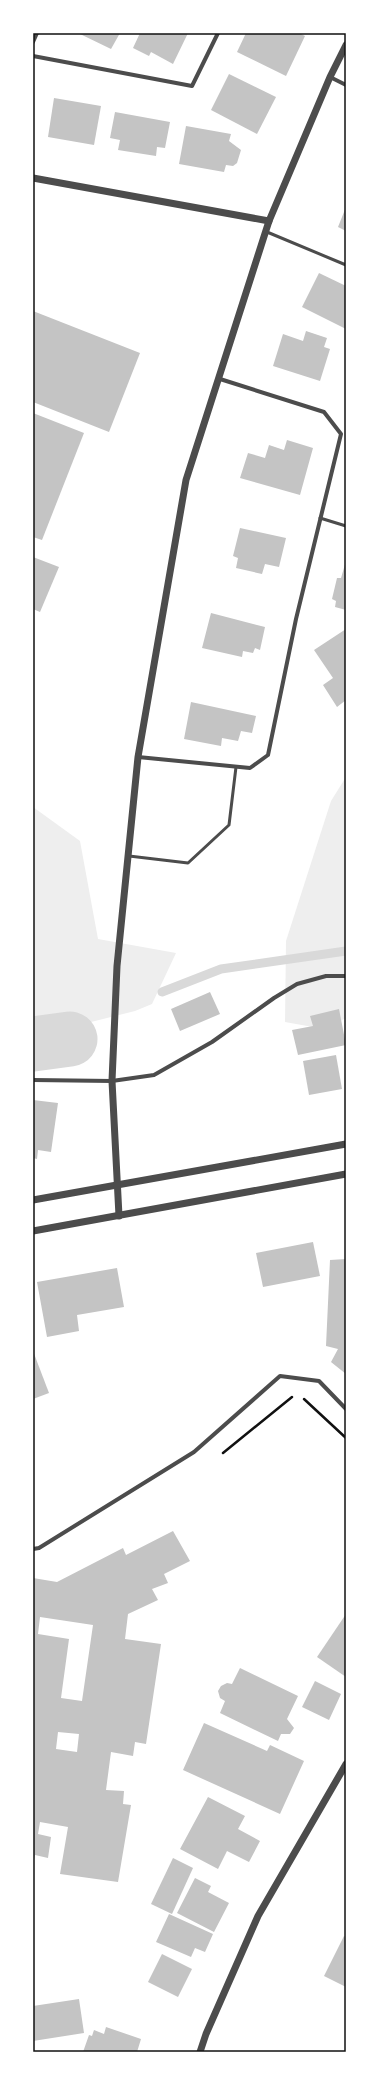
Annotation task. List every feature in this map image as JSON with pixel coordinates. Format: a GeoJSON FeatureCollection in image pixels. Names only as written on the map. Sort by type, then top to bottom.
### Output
{"type":"FeatureCollection","features":[{"type":"Feature","properties":{"kind":"street"},"geometry":{"type":"LineString","coordinates":[[33,42],[37,33]]}},
{"type":"Feature","properties":{"kind":"street"},"geometry":{"type":"LineString","coordinates":[[33,56],[192,86],[218,33]]}},
{"type":"Feature","properties":{"kind":"street"},"geometry":{"type":"LineString","coordinates":[[119,1216],[112,1081],[117,966],[138,757],[186,480],[269,222],[330,77],[346,45]]}},
{"type":"Feature","properties":{"kind":"street"},"geometry":{"type":"LineString","coordinates":[[330,77],[346,85]]}},
{"type":"Feature","properties":{"kind":"street"},"geometry":{"type":"LineString","coordinates":[[33,178],[269,222]]}},
{"type":"Feature","properties":{"kind":"street"},"geometry":{"type":"LineString","coordinates":[[138,757],[250,768],[268,755],[296,619],[341,434],[324,412],[220,378]]}},
{"type":"Feature","properties":{"kind":"street"},"geometry":{"type":"LineString","coordinates":[[33,1080],[112,1081],[154,1075],[212,1042],[274,998],[297,984],[326,976],[346,976]]}},
{"type":"Feature","properties":{"kind":"street"},"geometry":{"type":"LineString","coordinates":[[33,1200],[346,1144]]}},
{"type":"Feature","properties":{"kind":"street"},"geometry":{"type":"LineString","coordinates":[[33,1231],[346,1174]]}},
{"type":"Feature","properties":{"kind":"street"},"geometry":{"type":"LineString","coordinates":[[33,1549],[39,1548],[194,1452],[280,1376],[319,1380],[346,1408]]}},
{"type":"Feature","properties":{"kind":"street"},"geometry":{"type":"LineString","coordinates":[[200,2052],[206,2034],[258,1916],[346,1764]]}},
{"type":"Feature","properties":{"kind":"lane"},"geometry":{"type":"LineString","coordinates":[[266,231],[346,265]]}},
{"type":"Feature","properties":{"kind":"lane"},"geometry":{"type":"LineString","coordinates":[[320,518],[346,526]]}},
{"type":"Feature","properties":{"kind":"lane"},"geometry":{"type":"LineString","coordinates":[[128,856],[188,863],[229,825],[236,767]]}},
{"type":"Feature","properties":{"kind":"shaded area"},"geometry":{"type":"Polygon","coordinates":[[[346,777],[346,1018],[324,1029],[285,1022],[286,941],[331,801],[346,777]]]}},
{"type":"Feature","properties":{"kind":"shaded area"},"geometry":{"type":"Polygon","coordinates":[[[33,807],[80,841],[98,939],[176,953],[152,1004],[135,1011],[55,1031],[33,1023],[33,807]]]}},
{"type":"Feature","properties":{"kind":"building"},"geometry":{"type":"Polygon","coordinates":[[[78,33],[120,33],[111,49],[78,33]]]}},
{"type":"Feature","properties":{"kind":"building"},"geometry":{"type":"Polygon","coordinates":[[[140,33],[188,33],[173,64],[151,52],[149,56],[133,48],[140,33]]]}},
{"type":"Feature","properties":{"kind":"building"},"geometry":{"type":"Polygon","coordinates":[[[246,33],[299,33],[305,36],[286,76],[237,52],[246,33]]]}},
{"type":"Feature","properties":{"kind":"building"},"geometry":{"type":"Polygon","coordinates":[[[229,74],[276,97],[257,134],[211,110],[229,74]]]}},
{"type":"Feature","properties":{"kind":"building"},"geometry":{"type":"Polygon","coordinates":[[[54,98],[101,106],[94,145],[48,137],[54,98]]]}},
{"type":"Feature","properties":{"kind":"building"},"geometry":{"type":"Polygon","coordinates":[[[115,112],[170,122],[165,148],[157,147],[156,156],[118,150],[120,140],[110,138],[115,112]]]}},
{"type":"Feature","properties":{"kind":"building"},"geometry":{"type":"Polygon","coordinates":[[[186,126],[231,134],[229,141],[241,150],[237,163],[233,166],[226,165],[224,172],[179,164],[186,126]]]}},
{"type":"Feature","properties":{"kind":"building"},"geometry":{"type":"Polygon","coordinates":[[[346,207],[346,231],[338,227],[346,207]]]}},
{"type":"Feature","properties":{"kind":"building"},"geometry":{"type":"Polygon","coordinates":[[[319,273],[346,286],[346,329],[302,307],[319,273]]]}},
{"type":"Feature","properties":{"kind":"building"},"geometry":{"type":"Polygon","coordinates":[[[33,311],[140,353],[109,432],[33,402],[33,311]]]}},
{"type":"Feature","properties":{"kind":"building"},"geometry":{"type":"Polygon","coordinates":[[[306,331],[327,338],[324,347],[330,349],[320,381],[273,366],[283,334],[303,341],[306,331]]]}},
{"type":"Feature","properties":{"kind":"building"},"geometry":{"type":"Polygon","coordinates":[[[33,413],[84,433],[42,540],[33,537],[33,413]]]}},
{"type":"Feature","properties":{"kind":"building"},"geometry":{"type":"Polygon","coordinates":[[[287,440],[313,448],[300,495],[240,478],[248,453],[265,458],[269,445],[284,450],[287,440]]]}},
{"type":"Feature","properties":{"kind":"building"},"geometry":{"type":"Polygon","coordinates":[[[240,528],[286,538],[279,567],[265,564],[262,574],[236,568],[238,558],[233,556],[240,528]]]}},
{"type":"Feature","properties":{"kind":"building"},"geometry":{"type":"Polygon","coordinates":[[[33,557],[59,567],[40,612],[33,609],[33,557]]]}},
{"type":"Feature","properties":{"kind":"building"},"geometry":{"type":"Polygon","coordinates":[[[346,561],[346,610],[335,607],[336,601],[332,599],[337,578],[341,578],[346,561]]]}},
{"type":"Feature","properties":{"kind":"building"},"geometry":{"type":"Polygon","coordinates":[[[211,613],[265,627],[260,650],[255,648],[253,653],[243,651],[242,657],[202,648],[211,613]]]}},
{"type":"Feature","properties":{"kind":"building"},"geometry":{"type":"Polygon","coordinates":[[[346,629],[346,700],[337,707],[323,685],[333,678],[314,650],[346,629]]]}},
{"type":"Feature","properties":{"kind":"building"},"geometry":{"type":"Polygon","coordinates":[[[191,702],[256,716],[252,733],[241,731],[238,741],[222,738],[221,746],[184,739],[191,702]]]}},
{"type":"Feature","properties":{"kind":"building"},"geometry":{"type":"Polygon","coordinates":[[[210,992],[220,1014],[180,1031],[171,1009],[210,992]]]}},
{"type":"Feature","properties":{"kind":"building"},"geometry":{"type":"Polygon","coordinates":[[[339,1009],[346,1045],[298,1055],[292,1030],[313,1026],[310,1016],[339,1009]]]}},
{"type":"Feature","properties":{"kind":"building"},"geometry":{"type":"Polygon","coordinates":[[[336,1055],[342,1089],[309,1095],[303,1061],[336,1055]]]}},
{"type":"Feature","properties":{"kind":"building"},"geometry":{"type":"Polygon","coordinates":[[[33,1100],[58,1103],[51,1152],[38,1150],[37,1159],[33,1158],[33,1100]]]}},
{"type":"Feature","properties":{"kind":"building"},"geometry":{"type":"Polygon","coordinates":[[[313,1242],[320,1276],[263,1287],[256,1253],[313,1242]]]}},
{"type":"Feature","properties":{"kind":"building"},"geometry":{"type":"Polygon","coordinates":[[[346,1259],[346,1374],[331,1362],[338,1349],[326,1346],[330,1260],[346,1259]]]}},
{"type":"Feature","properties":{"kind":"building"},"geometry":{"type":"Polygon","coordinates":[[[117,1268],[124,1307],[77,1315],[79,1331],[47,1337],[37,1282],[117,1268]]]}},
{"type":"Feature","properties":{"kind":"building"},"geometry":{"type":"Polygon","coordinates":[[[33,1351],[49,1393],[33,1399],[33,1351]]]}},
{"type":"Feature","properties":{"kind":"building"},"geometry":{"type":"Polygon","coordinates":[[[173,1531],[190,1561],[164,1574],[168,1583],[152,1589],[158,1600],[128,1614],[125,1639],[161,1644],[146,1744],[135,1742],[133,1756],[111,1752],[106,1790],[124,1791],[123,1804],[131,1805],[118,1882],[60,1874],[68,1827],[40,1822],[38,1834],[51,1837],[48,1858],[35,1855],[33,1864],[33,1578],[57,1582],[123,1548],[126,1555],[173,1531]],[[40,1617],[38,1634],[69,1639],[61,1698],[82,1701],[93,1625],[40,1617]],[[58,1732],[56,1749],[77,1752],[79,1734],[58,1732]]]}},
{"type":"Feature","properties":{"kind":"building"},"geometry":{"type":"Polygon","coordinates":[[[346,1614],[346,1677],[317,1657],[346,1614]]]}},
{"type":"Feature","properties":{"kind":"building"},"geometry":{"type":"Polygon","coordinates":[[[240,1668],[298,1696],[287,1719],[294,1728],[290,1734],[281,1734],[278,1741],[220,1713],[225,1701],[220,1698],[218,1691],[221,1686],[227,1683],[232,1684],[240,1668]]]}},
{"type":"Feature","properties":{"kind":"building"},"geometry":{"type":"Polygon","coordinates":[[[315,1681],[341,1694],[329,1720],[302,1707],[315,1681]]]}},
{"type":"Feature","properties":{"kind":"building"},"geometry":{"type":"Polygon","coordinates":[[[204,1723],[267,1751],[270,1745],[304,1761],[280,1814],[183,1770],[204,1723]]]}},
{"type":"Feature","properties":{"kind":"building"},"geometry":{"type":"Polygon","coordinates":[[[208,1797],[245,1816],[238,1829],[260,1841],[249,1862],[227,1851],[218,1869],[180,1849],[208,1797]]]}},
{"type":"Feature","properties":{"kind":"building"},"geometry":{"type":"Polygon","coordinates":[[[173,1858],[193,1868],[172,1914],[151,1904],[173,1858]]]}},
{"type":"Feature","properties":{"kind":"building"},"geometry":{"type":"Polygon","coordinates":[[[195,1878],[211,1886],[208,1892],[229,1903],[214,1932],[177,1913],[195,1878]]]}},
{"type":"Feature","properties":{"kind":"building"},"geometry":{"type":"Polygon","coordinates":[[[169,1914],[213,1934],[205,1952],[195,1948],[191,1957],[156,1942],[169,1914]]]}},
{"type":"Feature","properties":{"kind":"building"},"geometry":{"type":"Polygon","coordinates":[[[344,1936],[346,1937],[346,1987],[324,1976],[344,1936]]]}},
{"type":"Feature","properties":{"kind":"building"},"geometry":{"type":"Polygon","coordinates":[[[162,1954],[192,1969],[178,1997],[148,1982],[162,1954]]]}},
{"type":"Feature","properties":{"kind":"building"},"geometry":{"type":"Polygon","coordinates":[[[79,1999],[84,2033],[33,2041],[33,2006],[79,1999]]]}},
{"type":"Feature","properties":{"kind":"building"},"geometry":{"type":"Polygon","coordinates":[[[106,2027],[141,2039],[137,2052],[83,2052],[89,2035],[92,2036],[94,2030],[104,2034],[106,2027]]]}},
{"type":"Feature","properties":{"kind":"waterway"},"geometry":{"type":"LineString","coordinates":[[162,992],[221,969],[346,951]]}},
{"type":"Feature","properties":{"kind":"waterway"},"geometry":{"type":"LineString","coordinates":[[33,1044],[70,1039]]}}]}
